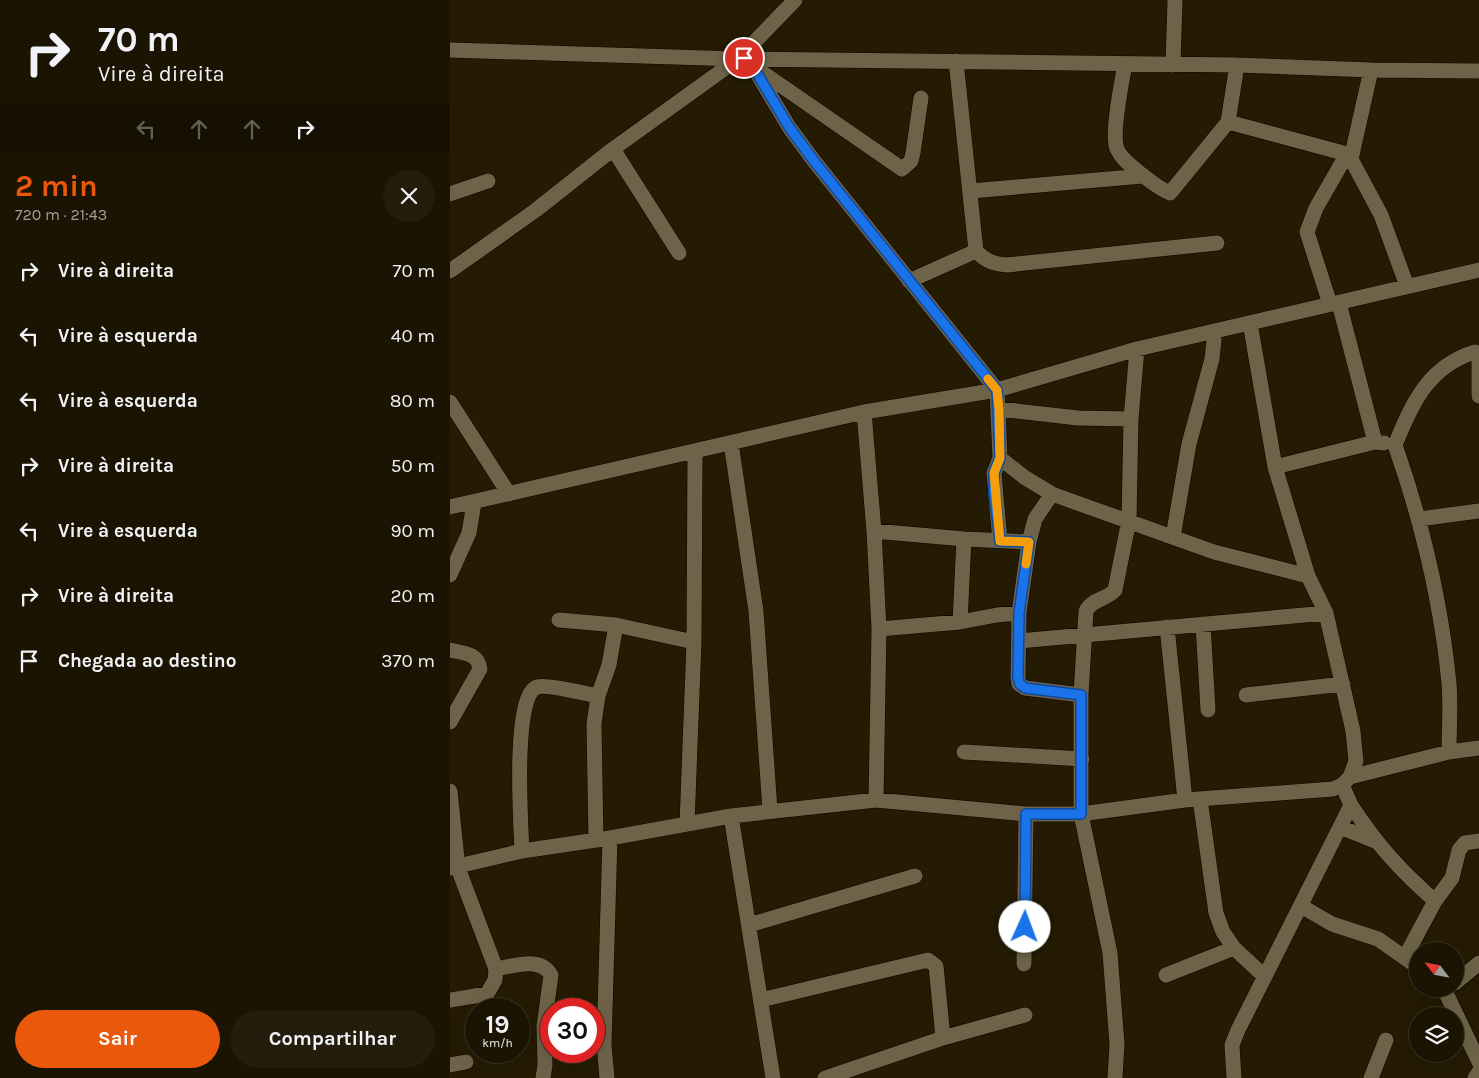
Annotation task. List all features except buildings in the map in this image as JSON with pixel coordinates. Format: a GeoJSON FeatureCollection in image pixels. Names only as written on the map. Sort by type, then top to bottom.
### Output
{"type":"FeatureCollection","features":[{"type":"Feature","properties":{"kind":"street"},"geometry":{"type":"LineString","coordinates":[[450,271],[536,210],[613,149],[745,61],[795,0]]}},
{"type":"Feature","properties":{"kind":"street"},"geometry":{"type":"LineString","coordinates":[[1173,65],[1175,0]]}},
{"type":"Feature","properties":{"kind":"street"},"geometry":{"type":"LineString","coordinates":[[450,50],[745,61],[956,61],[1479,71]]}},
{"type":"Feature","properties":{"kind":"street"},"geometry":{"type":"LineString","coordinates":[[745,61],[902,169],[911,162],[921,98]]}},
{"type":"Feature","properties":{"kind":"street"},"geometry":{"type":"LineString","coordinates":[[745,61],[789,127],[997,390],[1000,458],[994,473],[1000,541]]}},
{"type":"Feature","properties":{"kind":"street"},"geometry":{"type":"LineString","coordinates":[[956,61],[976,251],[993,264],[1007,265],[1217,243]]}},
{"type":"Feature","properties":{"kind":"street"},"geometry":{"type":"LineString","coordinates":[[1125,64],[1115,134],[1116,147],[1123,159],[1143,176],[1170,193],[1228,122],[1232,110],[1238,65]]}},
{"type":"Feature","properties":{"kind":"street"},"geometry":{"type":"LineString","coordinates":[[1371,70],[1349,156],[1316,208],[1307,232],[1335,304],[1375,442]]}},
{"type":"Feature","properties":{"kind":"street"},"geometry":{"type":"LineString","coordinates":[[1228,122],[1349,156],[1381,215],[1407,286]]}},
{"type":"Feature","properties":{"kind":"street"},"geometry":{"type":"LineString","coordinates":[[613,149],[679,253]]}},
{"type":"Feature","properties":{"kind":"street"},"geometry":{"type":"LineString","coordinates":[[970,191],[1143,176]]}},
{"type":"Feature","properties":{"kind":"street"},"geometry":{"type":"LineString","coordinates":[[450,194],[488,181]]}},
{"type":"Feature","properties":{"kind":"street"},"geometry":{"type":"LineString","coordinates":[[909,281],[976,251]]}},
{"type":"Feature","properties":{"kind":"street"},"geometry":{"type":"LineString","coordinates":[[450,508],[864,412],[997,390],[1137,349],[1479,270]]}},
{"type":"Feature","properties":{"kind":"street"},"geometry":{"type":"LineString","coordinates":[[1250,324],[1275,467],[1308,576],[1326,613],[1353,731],[1356,761],[1346,781],[1351,805],[1375,840],[1402,872],[1435,901]]}},
{"type":"Feature","properties":{"kind":"street"},"geometry":{"type":"LineString","coordinates":[[1173,537],[1189,444],[1212,359],[1214,340],[1211,333]]}},
{"type":"Feature","properties":{"kind":"street"},"geometry":{"type":"LineString","coordinates":[[1115,1078],[1117,1044],[1110,953],[1106,922],[1081,814],[1081,695],[1086,611],[1088,606],[1110,596],[1115,590],[1129,520],[1131,419],[1137,349]]}},
{"type":"Feature","properties":{"kind":"street"},"geometry":{"type":"LineString","coordinates":[[1449,752],[1449,685],[1432,570],[1419,519],[1395,445],[1412,403],[1432,378],[1465,355],[1475,352],[1479,357],[1479,396]]}},
{"type":"Feature","properties":{"kind":"street"},"geometry":{"type":"LineString","coordinates":[[450,402],[509,494]]}},
{"type":"Feature","properties":{"kind":"street"},"geometry":{"type":"LineString","coordinates":[[999,409],[1078,418],[1131,419]]}},
{"type":"Feature","properties":{"kind":"street"},"geometry":{"type":"LineString","coordinates":[[864,412],[874,531],[879,629],[876,800]]}},
{"type":"Feature","properties":{"kind":"street"},"geometry":{"type":"LineString","coordinates":[[1275,467],[1375,442],[1395,445]]}},
{"type":"Feature","properties":{"kind":"street"},"geometry":{"type":"LineString","coordinates":[[731,443],[756,611],[770,810]]}},
{"type":"Feature","properties":{"kind":"street"},"geometry":{"type":"LineString","coordinates":[[687,824],[694,642],[695,451]]}},
{"type":"Feature","properties":{"kind":"street"},"geometry":{"type":"LineString","coordinates":[[1000,458],[1024,477],[1052,494],[1214,552],[1308,576]]}},
{"type":"Feature","properties":{"kind":"street"},"geometry":{"type":"LineString","coordinates":[[1052,494],[1035,519],[1029,542],[1019,613],[1018,678],[1020,684],[1025,688],[1081,695]]}},
{"type":"Feature","properties":{"kind":"street"},"geometry":{"type":"LineString","coordinates":[[450,575],[469,533],[474,503]]}},
{"type":"Feature","properties":{"kind":"street"},"geometry":{"type":"LineString","coordinates":[[1419,519],[1479,510]]}},
{"type":"Feature","properties":{"kind":"street"},"geometry":{"type":"LineString","coordinates":[[874,531],[964,539],[1029,542]]}},
{"type":"Feature","properties":{"kind":"street"},"geometry":{"type":"LineString","coordinates":[[960,622],[964,539]]}},
{"type":"Feature","properties":{"kind":"street"},"geometry":{"type":"LineString","coordinates":[[879,629],[960,622],[1019,613]]}},
{"type":"Feature","properties":{"kind":"street"},"geometry":{"type":"LineString","coordinates":[[1019,641],[1326,613]]}},
{"type":"Feature","properties":{"kind":"street"},"geometry":{"type":"LineString","coordinates":[[559,620],[616,625],[694,642]]}},
{"type":"Feature","properties":{"kind":"street"},"geometry":{"type":"LineString","coordinates":[[1203,624],[1208,710]]}},
{"type":"Feature","properties":{"kind":"street"},"geometry":{"type":"LineString","coordinates":[[608,1078],[604,1045],[603,839],[594,724],[598,696],[609,665],[616,625]]}},
{"type":"Feature","properties":{"kind":"street"},"geometry":{"type":"LineString","coordinates":[[1167,627],[1192,799],[1216,913],[1223,932],[1234,948],[1264,976]]}},
{"type":"Feature","properties":{"kind":"street"},"geometry":{"type":"LineString","coordinates":[[450,650],[474,656],[479,661],[480,668],[450,722]]}},
{"type":"Feature","properties":{"kind":"street"},"geometry":{"type":"LineString","coordinates":[[1246,695],[1343,684]]}},
{"type":"Feature","properties":{"kind":"street"},"geometry":{"type":"LineString","coordinates":[[522,852],[518,781],[522,720],[531,691],[538,687],[547,687],[598,696]]}},
{"type":"Feature","properties":{"kind":"street"},"geometry":{"type":"LineString","coordinates":[[454,868],[522,852],[731,816],[770,810],[876,800],[1026,814],[1081,814],[1192,799],[1333,789],[1346,781],[1449,752],[1479,748]]}},
{"type":"Feature","properties":{"kind":"street"},"geometry":{"type":"LineString","coordinates":[[964,752],[1082,759]]}},
{"type":"Feature","properties":{"kind":"street"},"geometry":{"type":"LineString","coordinates":[[450,792],[454,868],[496,969],[495,980],[487,994],[450,1000]]}},
{"type":"Feature","properties":{"kind":"street"},"geometry":{"type":"LineString","coordinates":[[1234,1078],[1232,1045],[1264,976],[1351,805]]}},
{"type":"Feature","properties":{"kind":"street"},"geometry":{"type":"LineString","coordinates":[[1024,964],[1026,814]]}},
{"type":"Feature","properties":{"kind":"street"},"geometry":{"type":"LineString","coordinates":[[731,816],[774,1078]]}},
{"type":"Feature","properties":{"kind":"street"},"geometry":{"type":"LineString","coordinates":[[1340,827],[1375,840]]}},
{"type":"Feature","properties":{"kind":"street"},"geometry":{"type":"LineString","coordinates":[[1405,957],[1435,901],[1452,878],[1459,850],[1465,843],[1479,842]]}},
{"type":"Feature","properties":{"kind":"street"},"geometry":{"type":"LineString","coordinates":[[749,925],[915,876]]}},
{"type":"Feature","properties":{"kind":"street"},"geometry":{"type":"LineString","coordinates":[[1301,906],[1332,924],[1378,939],[1409,960]]}},
{"type":"Feature","properties":{"kind":"street"},"geometry":{"type":"LineString","coordinates":[[1166,976],[1234,948]]}},
{"type":"Feature","properties":{"kind":"street"},"geometry":{"type":"LineString","coordinates":[[761,1000],[928,960],[933,961],[936,966],[943,1038]]}},
{"type":"Feature","properties":{"kind":"street"},"geometry":{"type":"LineString","coordinates":[[1464,975],[1479,963]]}},
{"type":"Feature","properties":{"kind":"street"},"geometry":{"type":"LineString","coordinates":[[496,969],[538,964],[546,967],[551,975],[544,1026],[545,1065],[543,1078]]}},
{"type":"Feature","properties":{"kind":"street"},"geometry":{"type":"LineString","coordinates":[[1452,998],[1479,1062]]}},
{"type":"Feature","properties":{"kind":"street"},"geometry":{"type":"LineString","coordinates":[[825,1078],[943,1038],[1026,1015]]}},
{"type":"Feature","properties":{"kind":"street"},"geometry":{"type":"LineString","coordinates":[[1371,1078],[1386,1040]]}},
{"type":"Feature","properties":{"kind":"street"},"geometry":{"type":"LineString","coordinates":[[450,1065],[465,1062]]}},
{"type":"Feature","properties":{"kind":"street"},"geometry":{"type":"LineString","coordinates":[[1475,1078],[1479,1072]]}},
{"type":"Feature","properties":{"kind":"slow traffic"},"geometry":{"type":"LineString","coordinates":[[988,379],[997,390],[999,409],[1000,458],[994,473],[994,491],[1000,541],[1029,542],[1026,564]]}},
{"type":"Feature","properties":{"kind":"route"},"geometry":{"type":"LineString","coordinates":[[744,58],[752,65],[789,127],[814,161],[997,390],[1000,458],[994,473],[994,491],[1000,541],[1029,542],[1019,613],[1018,678],[1020,684],[1025,688],[1056,694],[1081,695],[1081,814],[1026,814],[1025,927]]}}]}
